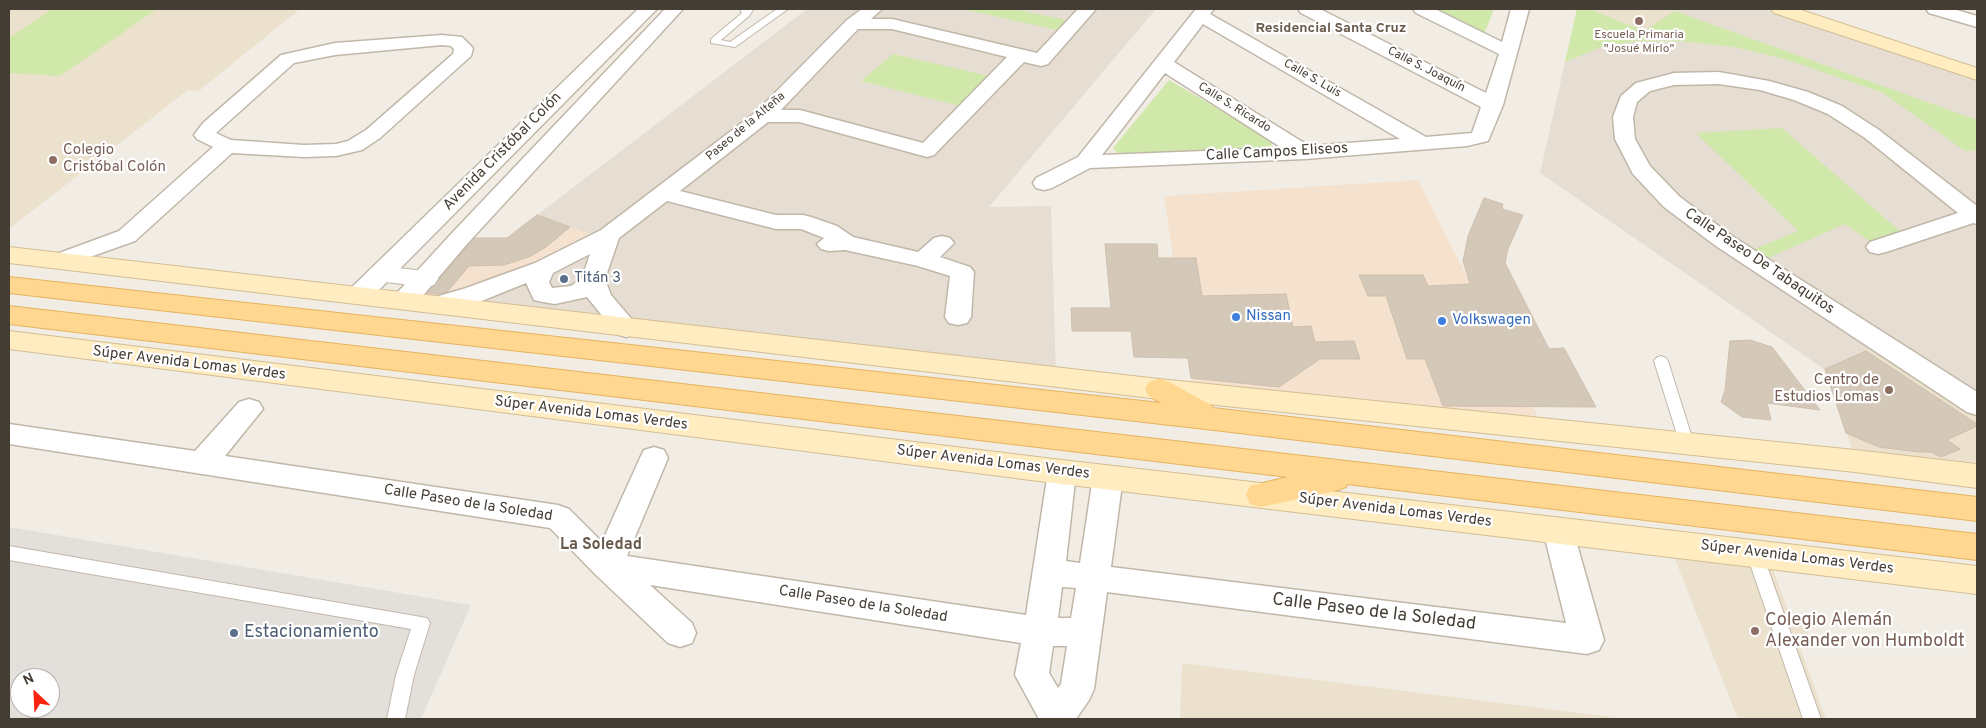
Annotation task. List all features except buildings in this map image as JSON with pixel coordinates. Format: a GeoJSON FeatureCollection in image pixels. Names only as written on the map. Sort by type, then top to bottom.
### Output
{"type":"FeatureCollection","features":[{"type":"Feature","properties":{"kind":"main road"},"geometry":{"type":"LineString","coordinates":[[1780,9],[1977,74]]}},
{"type":"Feature","properties":{"kind":"main road"},"geometry":{"type":"LineString","coordinates":[[1821,9],[1977,59]]}},
{"type":"Feature","properties":{"kind":"main road"},"geometry":{"type":"LineString","coordinates":[[9,255],[1158,389],[1977,476]]}},
{"type":"Feature","properties":{"kind":"main road"},"geometry":{"type":"LineString","coordinates":[[9,285],[1214,418],[1977,508]]}},
{"type":"Feature","properties":{"kind":"main road","name":"Súper Avenida Lomas Verdes"},"geometry":{"type":"LineString","coordinates":[[9,315],[1977,547]]}},
{"type":"Feature","properties":{"kind":"main road","name":"Súper Avenida Lomas Verdes"},"geometry":{"type":"LineString","coordinates":[[9,340],[1062,472],[1754,552],[1977,580]]}},
{"type":"Feature","properties":{"kind":"main road"},"geometry":{"type":"LineString","coordinates":[[1158,389],[1214,418]]}},
{"type":"Feature","properties":{"kind":"main road"},"geometry":{"type":"LineString","coordinates":[[1261,495],[1358,474]]}},
{"type":"Feature","properties":{"kind":"street","name":"Avenida Cristóbal Colón"},"geometry":{"type":"LineString","coordinates":[[359,295],[648,9]]}},
{"type":"Feature","properties":{"kind":"street","name":"Avenida Cristóbal Colón"},"geometry":{"type":"LineString","coordinates":[[406,300],[460,238],[674,9]]}},
{"type":"Feature","properties":{"kind":"street"},"geometry":{"type":"LineString","coordinates":[[875,9],[892,24]]}},
{"type":"Feature","properties":{"kind":"street","name":"Paseo de la Alteña"},"geometry":{"type":"LineString","coordinates":[[441,304],[475,294],[543,268],[610,235],[763,116],[853,24],[875,9]]}},
{"type":"Feature","properties":{"kind":"street"},"geometry":{"type":"LineString","coordinates":[[853,24],[892,24],[1041,60],[1087,9]]}},
{"type":"Feature","properties":{"kind":"street","name":"Calle S. Joaquín"},"geometry":{"type":"LineString","coordinates":[[1307,9],[1488,102]]}},
{"type":"Feature","properties":{"kind":"street"},"geometry":{"type":"LineString","coordinates":[[1422,9],[1503,49]]}},
{"type":"Feature","properties":{"kind":"street","name":"Calle Campos Eliseos"},"geometry":{"type":"LineString","coordinates":[[1503,49],[1508,9]]}},
{"type":"Feature","properties":{"kind":"street","name":"Calle Campos Eliseos"},"geometry":{"type":"LineString","coordinates":[[1044,183],[1086,162],[1305,153],[1467,140],[1481,137],[1488,102],[1503,49],[1520,9]]}},
{"type":"Feature","properties":{"kind":"street"},"geometry":{"type":"LineString","coordinates":[[1935,9],[1977,22]]}},
{"type":"Feature","properties":{"kind":"street","name":"Calle Campos Eliseos"},"geometry":{"type":"LineString","coordinates":[[1086,162],[1203,12]]}},
{"type":"Feature","properties":{"kind":"street","name":"Calle S. Luis"},"geometry":{"type":"LineString","coordinates":[[1203,12],[1423,144]]}},
{"type":"Feature","properties":{"kind":"street"},"geometry":{"type":"LineString","coordinates":[[58,261],[127,236],[227,146],[304,151],[336,150],[355,146],[373,134],[462,56],[464,48],[456,41],[442,40],[335,49],[288,59],[210,127],[204,135],[227,146]]}},
{"type":"Feature","properties":{"kind":"street"},"geometry":{"type":"LineString","coordinates":[[763,116],[800,116],[927,151],[1020,55]]}},
{"type":"Feature","properties":{"kind":"street","name":"Calle S. Ricardo"},"geometry":{"type":"LineString","coordinates":[[1163,63],[1305,153]]}},
{"type":"Feature","properties":{"kind":"street","name":"Calle Paseo De Tabaquitos"},"geometry":{"type":"LineString","coordinates":[[1976,216],[1872,134],[1835,110],[1801,96],[1762,85],[1719,78],[1674,80],[1643,87],[1628,100],[1623,117],[1625,139],[1640,169],[1672,202],[1724,241],[1977,405]]}},
{"type":"Feature","properties":{"kind":"street"},"geometry":{"type":"LineString","coordinates":[[783,97],[800,116]]}},
{"type":"Feature","properties":{"kind":"street"},"geometry":{"type":"LineString","coordinates":[[663,193],[776,222],[787,234],[814,245],[845,243],[923,260],[962,272],[958,317]]}},
{"type":"Feature","properties":{"kind":"street"},"geometry":{"type":"LineString","coordinates":[[1878,247],[1976,216]]}},
{"type":"Feature","properties":{"kind":"street"},"geometry":{"type":"LineString","coordinates":[[610,235],[595,273],[594,282],[600,298],[626,328]]}},
{"type":"Feature","properties":{"kind":"street"},"geometry":{"type":"LineString","coordinates":[[124,268],[127,236]]}},
{"type":"Feature","properties":{"kind":"street"},"geometry":{"type":"LineString","coordinates":[[923,260],[942,243]]}},
{"type":"Feature","properties":{"kind":"street"},"geometry":{"type":"LineString","coordinates":[[543,268],[537,282],[543,294],[555,296],[577,293],[594,282]]}},
{"type":"Feature","properties":{"kind":"street"},"geometry":{"type":"LineString","coordinates":[[380,274],[425,279]]}},
{"type":"Feature","properties":{"kind":"street"},"geometry":{"type":"LineString","coordinates":[[202,463],[249,409]]}},
{"type":"Feature","properties":{"kind":"street","name":"Calle Paseo de la Soledad"},"geometry":{"type":"LineString","coordinates":[[9,434],[558,517],[608,566],[1038,631],[1086,633]]}},
{"type":"Feature","properties":{"kind":"street"},"geometry":{"type":"LineString","coordinates":[[654,458],[608,566],[680,633]]}},
{"type":"Feature","properties":{"kind":"street"},"geometry":{"type":"LineString","coordinates":[[1062,472],[1049,572],[1032,675],[1056,718],[1077,689],[1108,477]]}},
{"type":"Feature","properties":{"kind":"street","name":"Calle Paseo de la Soledad"},"geometry":{"type":"LineString","coordinates":[[1049,572],[1587,640],[1558,530]]}},
{"type":"Feature","properties":{"kind":"lane"},"geometry":{"type":"LineString","coordinates":[[744,9],[748,10],[746,14],[714,41],[732,45],[783,9]]}},
{"type":"Feature","properties":{"kind":"lane"},"geometry":{"type":"LineString","coordinates":[[1661,361],[1687,444]]}},
{"type":"Feature","properties":{"kind":"lane"},"geometry":{"type":"LineString","coordinates":[[1754,552],[1812,719]]}},
{"type":"Feature","properties":{"kind":"lane"},"geometry":{"type":"LineString","coordinates":[[9,553],[421,622],[405,675],[396,719]]}},
{"type":"Feature","properties":{"kind":"shaded area","name":"Colegio Cristóbal Colón"},"geometry":{"type":"Polygon","coordinates":[[[9,9],[300,9],[199,91],[188,90],[9,229],[9,9]]]}},
{"type":"Feature","properties":{"kind":"shaded area"},"geometry":{"type":"Polygon","coordinates":[[[807,9],[1156,9],[989,207],[1051,206],[1056,377],[441,304],[460,238],[507,238],[807,9]]]}},
{"type":"Feature","properties":{"kind":"shaded area"},"geometry":{"type":"Polygon","coordinates":[[[1577,9],[1766,9],[1977,76],[1977,462],[1846,433],[1824,369],[1540,173],[1577,9]]]}},
{"type":"Feature","properties":{"kind":"shaded area","name":"Escuela Primaria \"Josué Mirlo\""},"geometry":{"type":"Polygon","coordinates":[[[1589,9],[1679,9],[1644,31],[1589,9]]]}},
{"type":"Feature","properties":{"kind":"shaded area"},"geometry":{"type":"Polygon","coordinates":[[[1418,180],[1542,425],[1192,385],[1164,196],[1418,180]]]}},
{"type":"Feature","properties":{"kind":"shaded area"},"geometry":{"type":"Polygon","coordinates":[[[537,215],[600,238],[475,294],[408,300],[465,239],[507,238],[537,215]]]}},
{"type":"Feature","properties":{"kind":"shaded area","name":"Centro de Estudios Lomas"},"geometry":{"type":"Polygon","coordinates":[[[1876,345],[1977,411],[1977,462],[1853,452],[1825,369],[1876,345]]]}},
{"type":"Feature","properties":{"kind":"shaded area","name":"Estacionamiento"},"geometry":{"type":"Polygon","coordinates":[[[9,527],[471,605],[421,719],[9,719],[9,527]]]}},
{"type":"Feature","properties":{"kind":"shaded area","name":"Colegio Alemán Alexander von Humboldt"},"geometry":{"type":"Polygon","coordinates":[[[1671,549],[1770,561],[1791,618],[1803,620],[1812,643],[1798,642],[1826,719],[1738,719],[1671,549]]]}},
{"type":"Feature","properties":{"kind":"shaded area"},"geometry":{"type":"Polygon","coordinates":[[[1182,663],[1628,719],[1180,719],[1182,663]]]}},
{"type":"Feature","properties":{"kind":"green space"},"geometry":{"type":"Polygon","coordinates":[[[52,9],[157,9],[60,76],[9,73],[9,36],[12,36],[52,9]]]}},
{"type":"Feature","properties":{"kind":"green space"},"geometry":{"type":"Polygon","coordinates":[[[962,9],[1014,9],[1066,20],[1057,30],[962,9]]]}},
{"type":"Feature","properties":{"kind":"green space"},"geometry":{"type":"Polygon","coordinates":[[[1425,9],[1494,9],[1483,37],[1425,9]]]}},
{"type":"Feature","properties":{"kind":"green space"},"geometry":{"type":"Polygon","coordinates":[[[1577,9],[1589,9],[1644,31],[1675,11],[1977,120],[1977,150],[1965,151],[1883,93],[1785,59],[1734,47],[1679,41],[1639,41],[1604,46],[1565,62],[1577,9]]]}},
{"type":"Feature","properties":{"kind":"green space"},"geometry":{"type":"Polygon","coordinates":[[[893,54],[989,76],[960,106],[861,81],[893,54]]]}},
{"type":"Feature","properties":{"kind":"green space"},"geometry":{"type":"Polygon","coordinates":[[[1169,80],[1273,141],[1270,149],[1119,154],[1113,148],[1169,80]]]}},
{"type":"Feature","properties":{"kind":"green space"},"geometry":{"type":"Polygon","coordinates":[[[1782,128],[1902,233],[1872,243],[1845,224],[1761,261],[1747,252],[1798,231],[1696,133],[1782,128]]]}},
{"type":"Feature","properties":{"kind":"place","name":"Escuela Primaria \"Josué Mirlo\""},"geometry":{"type":"Point","coordinates":[1639,21]}},
{"type":"Feature","properties":{"kind":"place","name":"Colegio Cristóbal Colón"},"geometry":{"type":"Point","coordinates":[53,160]}},
{"type":"Feature","properties":{"kind":"place","name":"Titán 3"},"geometry":{"type":"Point","coordinates":[564,279]}},
{"type":"Feature","properties":{"kind":"place","name":"Nissan"},"geometry":{"type":"Point","coordinates":[1236,317]}},
{"type":"Feature","properties":{"kind":"place","name":"Volkswagen"},"geometry":{"type":"Point","coordinates":[1442,321]}},
{"type":"Feature","properties":{"kind":"place","name":"Centro de Estudios Lomas"},"geometry":{"type":"Point","coordinates":[1889,390]}},
{"type":"Feature","properties":{"kind":"place","name":"Colegio Alemán Alexander von Humboldt"},"geometry":{"type":"Point","coordinates":[1755,631]}},
{"type":"Feature","properties":{"kind":"place","name":"Estacionamiento"},"geometry":{"type":"Point","coordinates":[234,633]}},
{"type":"Feature","properties":{"kind":"district","name":"Residencial Santa Cruz"},"geometry":{"type":"Point","coordinates":[1331,29]}},
{"type":"Feature","properties":{"kind":"district","name":"La Soledad"},"geometry":{"type":"Point","coordinates":[601,546]}}]}
